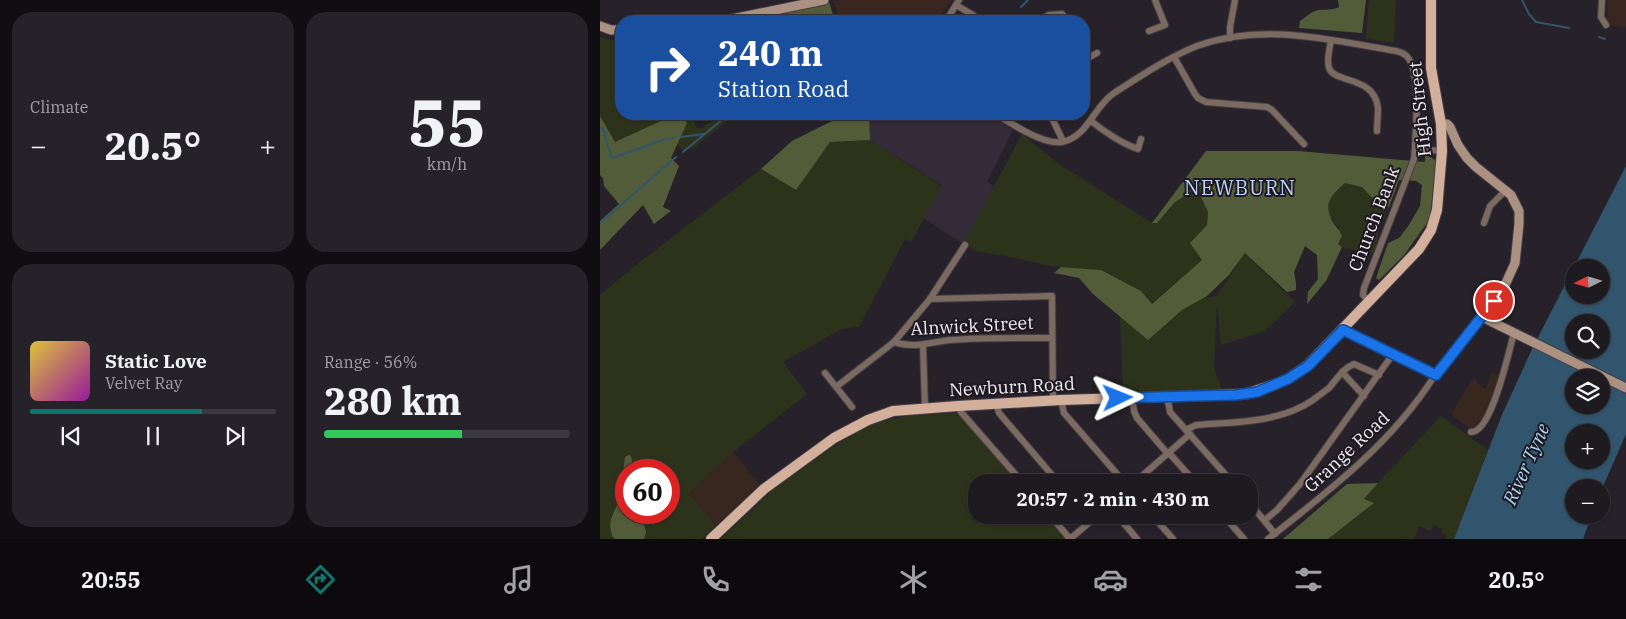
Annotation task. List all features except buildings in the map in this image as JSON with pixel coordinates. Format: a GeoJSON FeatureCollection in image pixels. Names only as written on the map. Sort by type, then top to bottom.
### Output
{"type":"FeatureCollection","features":[{"type":"Feature","properties":{"kind":"main road","name":"High Street"},"geometry":{"type":"LineString","coordinates":[[1343,330],[1419,249],[1431,230],[1437,210],[1442,151],[1441,124],[1431,68],[1431,0]]}},
{"type":"Feature","properties":{"kind":"main road","name":"Newburn Road"},"geometry":{"type":"LineString","coordinates":[[711,539],[764,489],[834,438],[868,420],[902,410],[996,403],[1236,395],[1267,388],[1288,379],[1308,366],[1343,330]]}},
{"type":"Feature","properties":{"kind":"street"},"geometry":{"type":"LineString","coordinates":[[751,15],[824,0]]}},
{"type":"Feature","properties":{"kind":"street"},"geometry":{"type":"LineString","coordinates":[[1150,31],[1165,25],[1155,0]]}},
{"type":"Feature","properties":{"kind":"street"},"geometry":{"type":"LineString","coordinates":[[1230,38],[1235,0]]}},
{"type":"Feature","properties":{"kind":"street"},"geometry":{"type":"LineString","coordinates":[[1602,0],[1601,17],[1606,25]]}},
{"type":"Feature","properties":{"kind":"street"},"geometry":{"type":"LineString","coordinates":[[949,15],[957,2],[973,15]]}},
{"type":"Feature","properties":{"kind":"street"},"geometry":{"type":"LineString","coordinates":[[1049,15],[1063,15]]}},
{"type":"Feature","properties":{"kind":"street"},"geometry":{"type":"LineString","coordinates":[[600,26],[615,30]]}},
{"type":"Feature","properties":{"kind":"street","name":"Church Bank"},"geometry":{"type":"LineString","coordinates":[[1063,141],[1082,130],[1110,96],[1174,57],[1195,47],[1230,38],[1277,34],[1331,40],[1402,53],[1410,60],[1413,69],[1417,100],[1414,159],[1364,288],[1363,295],[1369,301]]}},
{"type":"Feature","properties":{"kind":"street"},"geometry":{"type":"LineString","coordinates":[[1331,40],[1328,61],[1330,70],[1336,76],[1361,84],[1371,92],[1378,106],[1377,132]]}},
{"type":"Feature","properties":{"kind":"street"},"geometry":{"type":"LineString","coordinates":[[1090,57],[1097,53]]}},
{"type":"Feature","properties":{"kind":"street"},"geometry":{"type":"LineString","coordinates":[[1174,57],[1198,98],[1206,102],[1267,107],[1304,144]]}},
{"type":"Feature","properties":{"kind":"street"},"geometry":{"type":"LineString","coordinates":[[1005,120],[1036,136],[1052,141],[1063,141],[1053,120]]}},
{"type":"Feature","properties":{"kind":"street"},"geometry":{"type":"LineString","coordinates":[[1091,121],[1105,132],[1138,149],[1141,139]]}},
{"type":"Feature","properties":{"kind":"street"},"geometry":{"type":"LineString","coordinates":[[1343,330],[1436,375],[1505,285],[1515,263],[1519,211],[1515,200],[1506,190],[1471,163],[1462,152],[1450,127],[1447,124],[1441,124]]}},
{"type":"Feature","properties":{"kind":"street"},"geometry":{"type":"LineString","coordinates":[[1415,146],[1442,151]]}},
{"type":"Feature","properties":{"kind":"street"},"geometry":{"type":"LineString","coordinates":[[1484,222],[1490,206],[1506,190]]}},
{"type":"Feature","properties":{"kind":"street"},"geometry":{"type":"LineString","coordinates":[[836,387],[894,342],[930,299],[965,245]]}},
{"type":"Feature","properties":{"kind":"street"},"geometry":{"type":"LineString","coordinates":[[930,299],[1052,296],[1052,338],[1057,400],[1064,413],[1117,474]]}},
{"type":"Feature","properties":{"kind":"street"},"geometry":{"type":"LineString","coordinates":[[1482,317],[1626,388]]}},
{"type":"Feature","properties":{"kind":"street"},"geometry":{"type":"LineString","coordinates":[[1471,432],[1478,430],[1495,399],[1514,333]]}},
{"type":"Feature","properties":{"kind":"street","name":"Alnwick Street"},"geometry":{"type":"LineString","coordinates":[[894,342],[907,346],[951,340],[1052,338]]}},
{"type":"Feature","properties":{"kind":"street"},"geometry":{"type":"LineString","coordinates":[[923,345],[925,408]]}},
{"type":"Feature","properties":{"kind":"street"},"geometry":{"type":"LineString","coordinates":[[1265,520],[1277,510],[1300,484],[1393,354]]}},
{"type":"Feature","properties":{"kind":"street"},"geometry":{"type":"LineString","coordinates":[[1145,474],[1169,454],[1196,425],[1268,418],[1293,410],[1311,402],[1328,389],[1346,368],[1354,364],[1379,374]]}},
{"type":"Feature","properties":{"kind":"street"},"geometry":{"type":"LineString","coordinates":[[1342,372],[1364,396]]}},
{"type":"Feature","properties":{"kind":"street"},"geometry":{"type":"LineString","coordinates":[[825,373],[852,407]]}},
{"type":"Feature","properties":{"kind":"street","name":"Grange Road"},"geometry":{"type":"LineString","coordinates":[[1268,539],[1298,517],[1389,436],[1436,375]]}},
{"type":"Feature","properties":{"kind":"street"},"geometry":{"type":"LineString","coordinates":[[1167,396],[1170,412],[1225,474]]}},
{"type":"Feature","properties":{"kind":"street"},"geometry":{"type":"LineString","coordinates":[[1132,397],[1137,418],[1188,474]]}},
{"type":"Feature","properties":{"kind":"street"},"geometry":{"type":"LineString","coordinates":[[996,403],[999,413],[1051,474]]}},
{"type":"Feature","properties":{"kind":"street"},"geometry":{"type":"LineString","coordinates":[[958,406],[961,412],[1015,474]]}},
{"type":"Feature","properties":{"kind":"street"},"geometry":{"type":"LineString","coordinates":[[1258,512],[1275,534]]}},
{"type":"Feature","properties":{"kind":"street"},"geometry":{"type":"LineString","coordinates":[[1058,524],[1070,539],[1088,524]]}},
{"type":"Feature","properties":{"kind":"street"},"geometry":{"type":"LineString","coordinates":[[1124,524],[1137,539]]}},
{"type":"Feature","properties":{"kind":"street"},"geometry":{"type":"LineString","coordinates":[[1160,524],[1173,539]]}},
{"type":"Feature","properties":{"kind":"street"},"geometry":{"type":"LineString","coordinates":[[1232,524],[1244,539]]}},
{"type":"Feature","properties":{"kind":"shaded area"},"geometry":{"type":"Polygon","coordinates":[[[952,0],[940,15],[838,15],[834,1],[952,0]]]}},
{"type":"Feature","properties":{"kind":"shaded area"},"geometry":{"type":"Polygon","coordinates":[[[1608,0],[1626,0],[1626,27],[1607,25],[1608,0]]]}},
{"type":"Feature","properties":{"kind":"shaded area"},"geometry":{"type":"Polygon","coordinates":[[[869,120],[999,120],[1013,130],[987,182],[995,187],[965,245],[924,218],[942,185],[870,140],[869,120]]]}},
{"type":"Feature","properties":{"kind":"shaded area"},"geometry":{"type":"Polygon","coordinates":[[[1492,372],[1499,375],[1489,408],[1484,419],[1472,430],[1451,414],[1474,377],[1480,386],[1486,389],[1492,372]]]}},
{"type":"Feature","properties":{"kind":"shaded area"},"geometry":{"type":"Polygon","coordinates":[[[733,452],[760,485],[716,525],[689,494],[733,452]]]}},
{"type":"Feature","properties":{"kind":"green space"},"geometry":{"type":"Polygon","coordinates":[[[1338,0],[1366,0],[1362,33],[1299,28],[1300,21],[1313,12],[1339,7],[1338,0]]]}},
{"type":"Feature","properties":{"kind":"green space"},"geometry":{"type":"Polygon","coordinates":[[[1369,0],[1396,0],[1394,43],[1366,39],[1369,0]]]}},
{"type":"Feature","properties":{"kind":"green space"},"geometry":{"type":"Polygon","coordinates":[[[829,2],[833,15],[777,15],[829,2]]]}},
{"type":"Feature","properties":{"kind":"green space"},"geometry":{"type":"Polygon","coordinates":[[[600,37],[615,41],[615,120],[663,120],[615,143],[600,116],[600,37]]]}},
{"type":"Feature","properties":{"kind":"green space"},"geometry":{"type":"Polygon","coordinates":[[[600,116],[615,142],[663,120],[686,120],[687,123],[671,158],[679,166],[663,207],[671,211],[654,224],[643,205],[600,250],[600,221],[619,204],[604,186],[603,178],[600,175],[600,116]]]}},
{"type":"Feature","properties":{"kind":"green space"},"geometry":{"type":"Polygon","coordinates":[[[688,120],[693,120],[696,127],[702,128],[713,120],[728,120],[693,148],[683,150],[677,144],[688,120]]]}},
{"type":"Feature","properties":{"kind":"green space"},"geometry":{"type":"Polygon","coordinates":[[[834,120],[869,120],[870,140],[830,142],[796,190],[761,169],[792,141],[834,120]]]}},
{"type":"Feature","properties":{"kind":"green space"},"geometry":{"type":"Polygon","coordinates":[[[1022,134],[1059,164],[1152,223],[1165,214],[1175,202],[1204,183],[1200,195],[1208,212],[1202,260],[1151,304],[1141,291],[1101,270],[1050,266],[975,251],[965,241],[1022,134]]]}},
{"type":"Feature","properties":{"kind":"green space"},"geometry":{"type":"Polygon","coordinates":[[[870,140],[942,186],[911,242],[905,239],[859,327],[841,329],[783,362],[807,394],[733,452],[689,494],[716,525],[702,539],[600,539],[600,295],[761,169],[796,190],[830,142],[870,140]]]}},
{"type":"Feature","properties":{"kind":"green space"},"geometry":{"type":"Polygon","coordinates":[[[1206,151],[1298,151],[1425,162],[1425,153],[1436,161],[1430,219],[1404,255],[1379,280],[1376,278],[1388,243],[1399,238],[1409,225],[1420,206],[1422,185],[1416,181],[1399,180],[1389,207],[1379,205],[1362,187],[1345,183],[1331,198],[1328,207],[1332,220],[1342,236],[1338,244],[1342,247],[1326,281],[1307,304],[1308,292],[1318,279],[1317,255],[1305,246],[1294,272],[1296,290],[1287,292],[1245,253],[1229,275],[1207,296],[1182,310],[1148,340],[1093,294],[1079,278],[1054,273],[1061,267],[1101,270],[1141,291],[1152,304],[1202,260],[1190,243],[1207,225],[1208,212],[1200,195],[1203,184],[1175,202],[1157,223],[1152,223],[1206,151]]]}},
{"type":"Feature","properties":{"kind":"green space"},"geometry":{"type":"Polygon","coordinates":[[[1345,183],[1362,187],[1379,205],[1389,207],[1378,232],[1378,240],[1373,254],[1342,247],[1338,244],[1339,228],[1330,215],[1328,204],[1334,194],[1345,183]]]}},
{"type":"Feature","properties":{"kind":"green space"},"geometry":{"type":"Polygon","coordinates":[[[1245,253],[1295,302],[1265,331],[1221,345],[1217,301],[1214,368],[1223,393],[1123,394],[1120,315],[1148,339],[1188,305],[1207,297],[1217,296],[1245,253]]]}},
{"type":"Feature","properties":{"kind":"green space"},"geometry":{"type":"Polygon","coordinates":[[[959,413],[1012,474],[968,474],[968,524],[1054,524],[1067,539],[721,539],[776,487],[831,448],[871,423],[913,415],[959,413]]]}},
{"type":"Feature","properties":{"kind":"green space"},"geometry":{"type":"Polygon","coordinates":[[[1441,416],[1488,450],[1454,539],[1444,539],[1446,535],[1441,533],[1442,529],[1433,525],[1431,531],[1419,526],[1415,539],[1328,539],[1373,504],[1363,499],[1441,416]]]}},
{"type":"Feature","properties":{"kind":"green space"},"geometry":{"type":"Polygon","coordinates":[[[629,455],[632,459],[625,459],[629,455]]]}},
{"type":"Feature","properties":{"kind":"green space"},"geometry":{"type":"Polygon","coordinates":[[[1378,483],[1364,499],[1374,503],[1328,539],[1283,539],[1347,484],[1378,483]]]}},
{"type":"Feature","properties":{"kind":"green space"},"geometry":{"type":"Polygon","coordinates":[[[615,510],[615,524],[644,524],[646,532],[644,539],[615,539],[612,536],[610,526],[615,510]]]}},
{"type":"Feature","properties":{"kind":"water","name":"River Tyne"},"geometry":{"type":"Polygon","coordinates":[[[1626,166],[1626,434],[1606,479],[1565,479],[1565,524],[1589,524],[1583,539],[1454,539],[1501,417],[1532,349],[1565,285],[1565,304],[1610,304],[1610,259],[1578,259],[1626,166]]]}},
{"type":"Feature","properties":{"kind":"waterway"},"geometry":{"type":"LineString","coordinates":[[1021,7],[1028,0]]}},
{"type":"Feature","properties":{"kind":"waterway"},"geometry":{"type":"LineString","coordinates":[[1522,0],[1529,14],[1536,22],[1569,28]]}},
{"type":"Feature","properties":{"kind":"waterway"},"geometry":{"type":"LineString","coordinates":[[1599,37],[1605,39]]}},
{"type":"Feature","properties":{"kind":"waterway"},"geometry":{"type":"LineString","coordinates":[[683,152],[722,120]]}},
{"type":"Feature","properties":{"kind":"waterway"},"geometry":{"type":"LineString","coordinates":[[600,128],[603,129],[612,158],[666,139],[674,138]]}},
{"type":"Feature","properties":{"kind":"waterway"},"geometry":{"type":"LineString","coordinates":[[681,137],[704,134]]}},
{"type":"Feature","properties":{"kind":"waterway"},"geometry":{"type":"LineString","coordinates":[[600,223],[676,157]]}},
{"type":"Feature","properties":{"kind":"district","name":"NEWBURN"},"geometry":{"type":"Point","coordinates":[1240,188]}},
{"type":"Feature","properties":{"kind":"route"},"geometry":{"type":"LineString","coordinates":[[1118,398],[1236,395],[1257,392],[1288,379],[1308,366],[1343,330],[1432,375],[1436,375],[1494,301]]}}]}
